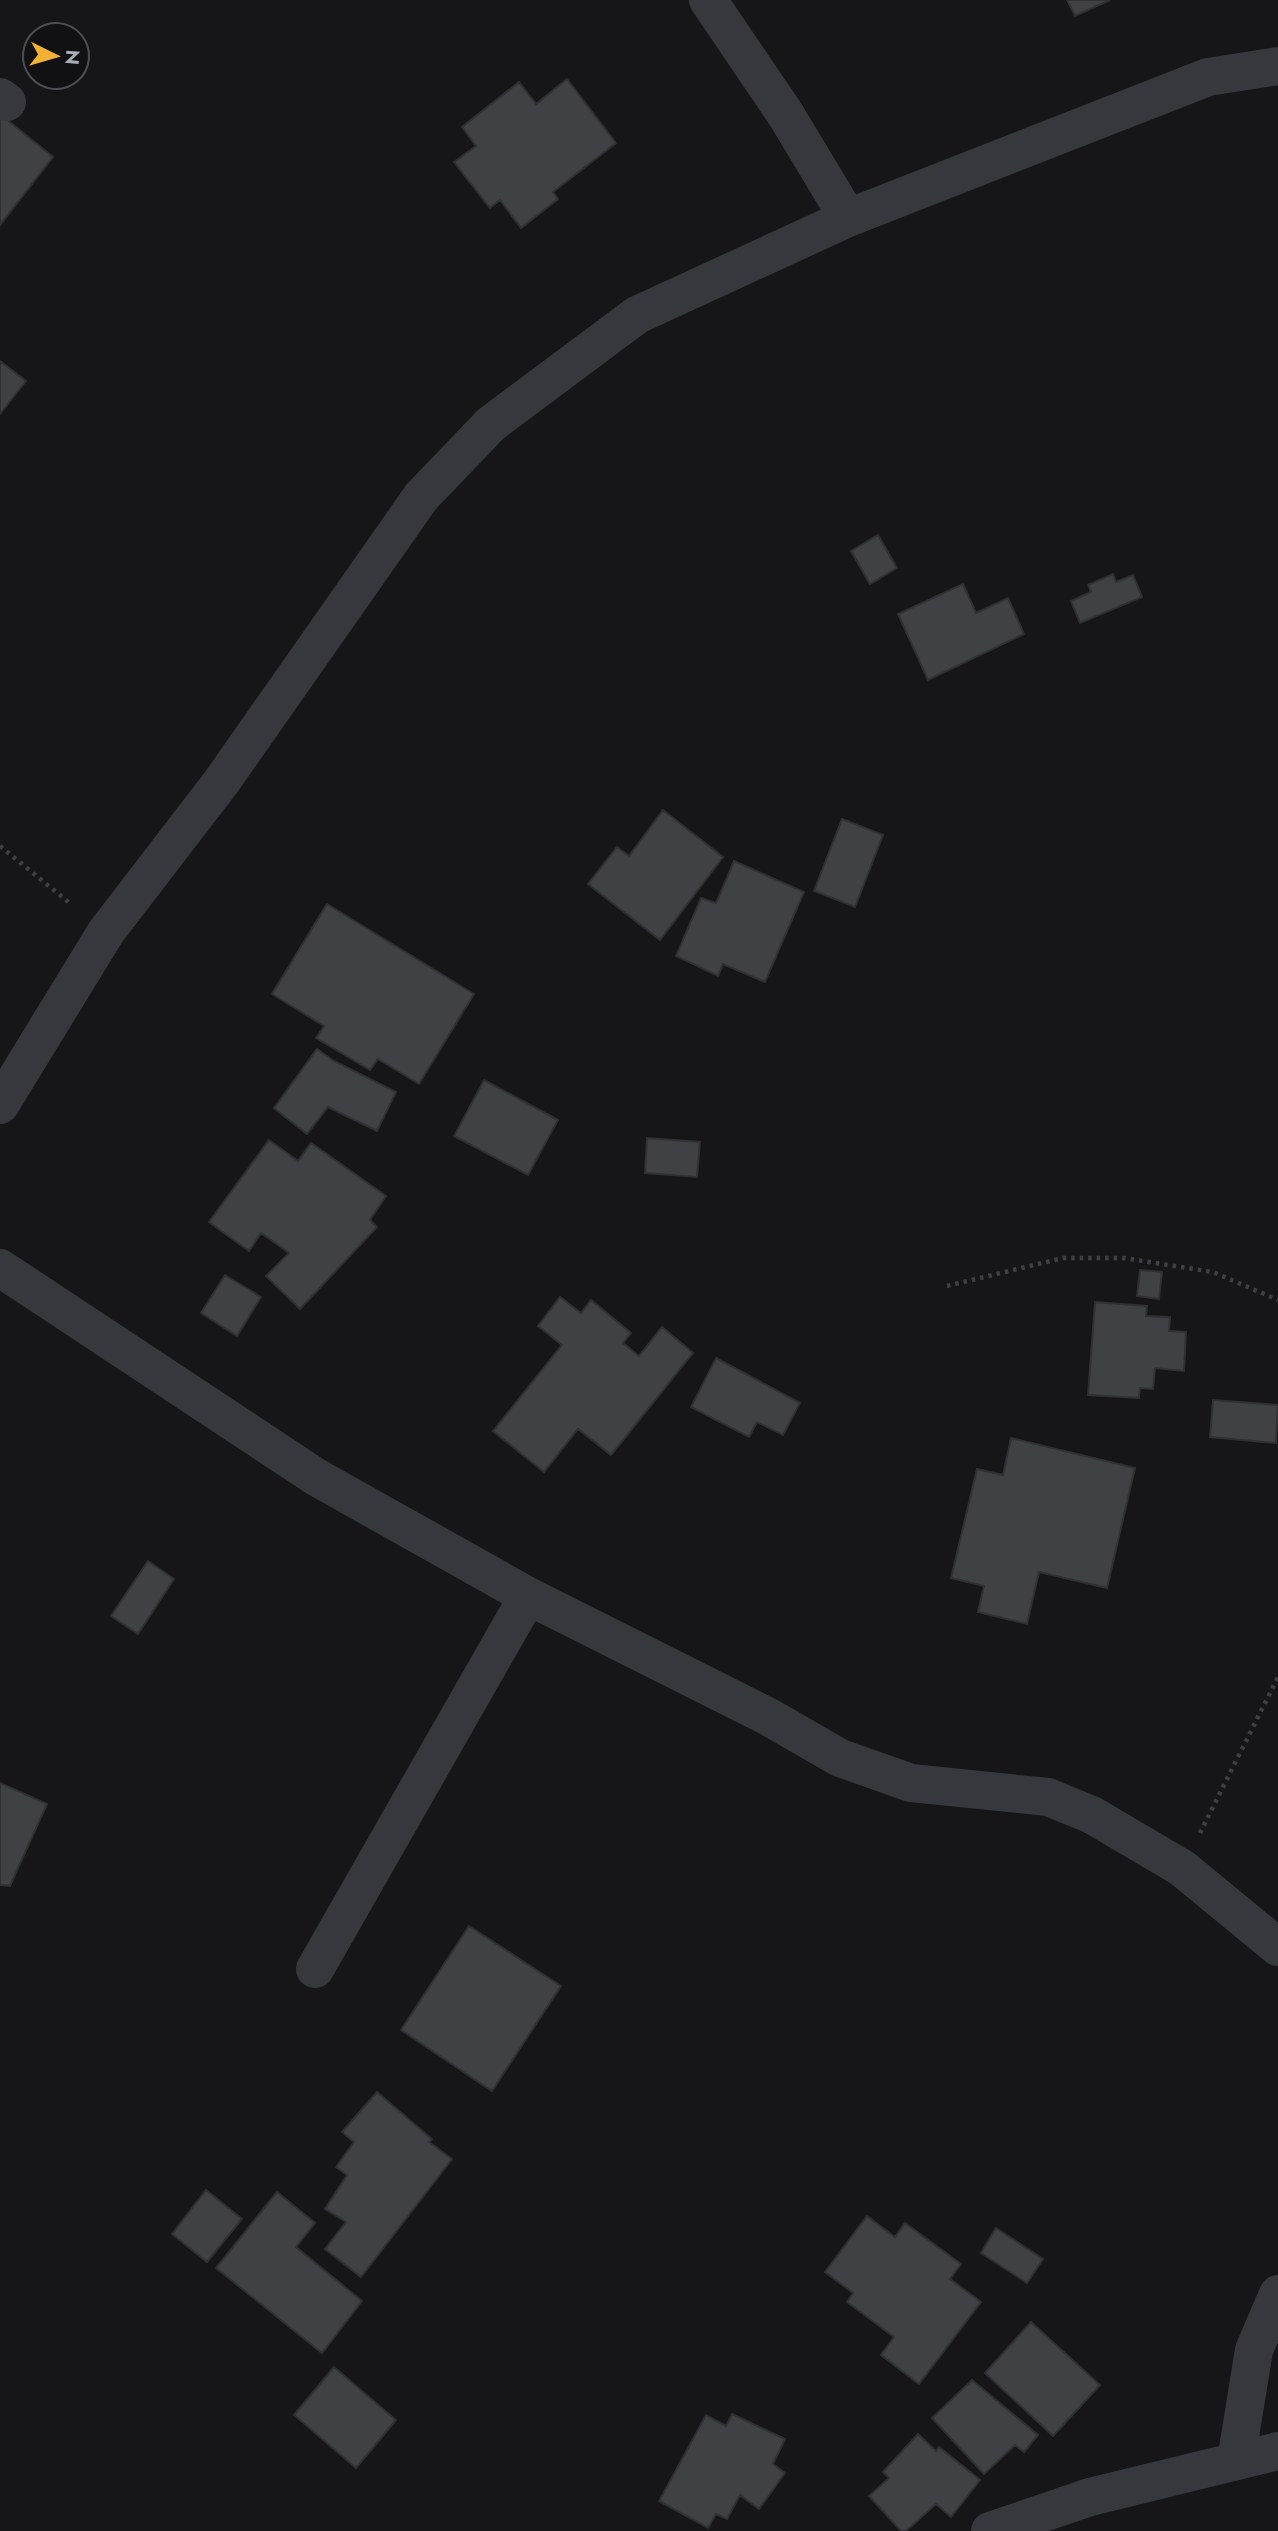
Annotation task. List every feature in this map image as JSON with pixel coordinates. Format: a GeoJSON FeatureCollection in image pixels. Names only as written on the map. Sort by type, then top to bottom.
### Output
{"type":"FeatureCollection","features":[{"type":"Feature","properties":{"kind":"street"},"geometry":{"type":"LineString","coordinates":[[708,0],[786,115],[848,218]]}},
{"type":"Feature","properties":{"kind":"street"},"geometry":{"type":"LineString","coordinates":[[0,1105],[106,932],[222,781],[421,497],[491,424],[638,315],[848,218],[1208,77],[1278,66]]}},
{"type":"Feature","properties":{"kind":"street"},"geometry":{"type":"LineString","coordinates":[[0,1268],[316,1477],[528,1596],[769,1717],[840,1758],[911,1783],[1048,1797],[1092,1815],[1182,1868],[1278,1947]]}},
{"type":"Feature","properties":{"kind":"street"},"geometry":{"type":"LineString","coordinates":[[315,1969],[528,1596]]}},
{"type":"Feature","properties":{"kind":"street"},"geometry":{"type":"LineString","coordinates":[[1236,2461],[1254,2350],[1278,2294]]}},
{"type":"Feature","properties":{"kind":"street"},"geometry":{"type":"LineString","coordinates":[[990,2531],[1090,2497],[1278,2451]]}},
{"type":"Feature","properties":{"kind":"path"},"geometry":{"type":"LineString","coordinates":[[0,846],[106,932]]}},
{"type":"Feature","properties":{"kind":"path"},"geometry":{"type":"LineString","coordinates":[[947,1286],[1063,1258],[1124,1258],[1213,1272],[1278,1300]]}},
{"type":"Feature","properties":{"kind":"path"},"geometry":{"type":"LineString","coordinates":[[1182,1868],[1278,1677]]}},
{"type":"Feature","properties":{"kind":"building"},"geometry":{"type":"Polygon","coordinates":[[[1067,0],[1110,0],[1075,16],[1067,0]]]}},
{"type":"Feature","properties":{"kind":"building"},"geometry":{"type":"Polygon","coordinates":[[[567,79],[616,143],[553,192],[558,199],[521,228],[500,200],[490,208],[454,162],[476,146],[462,127],[519,82],[536,104],[567,79]]]}},
{"type":"Feature","properties":{"kind":"building"},"geometry":{"type":"Polygon","coordinates":[[[0,114],[53,157],[0,225],[0,114]]]}},
{"type":"Feature","properties":{"kind":"building"},"geometry":{"type":"Polygon","coordinates":[[[0,361],[26,381],[0,414],[0,361]]]}},
{"type":"Feature","properties":{"kind":"building"},"geometry":{"type":"Polygon","coordinates":[[[878,535],[897,568],[870,584],[851,551],[878,535]]]}},
{"type":"Feature","properties":{"kind":"building"},"geometry":{"type":"Polygon","coordinates":[[[1113,574],[1116,582],[1133,575],[1142,597],[1080,623],[1071,601],[1091,592],[1088,585],[1113,574]]]}},
{"type":"Feature","properties":{"kind":"building"},"geometry":{"type":"Polygon","coordinates":[[[963,584],[976,613],[1008,598],[1024,634],[928,680],[898,614],[963,584]]]}},
{"type":"Feature","properties":{"kind":"building"},"geometry":{"type":"Polygon","coordinates":[[[663,810],[723,857],[660,940],[588,884],[617,847],[629,856],[663,810]]]}},
{"type":"Feature","properties":{"kind":"building"},"geometry":{"type":"Polygon","coordinates":[[[842,819],[883,835],[855,907],[814,891],[842,819]]]}},
{"type":"Feature","properties":{"kind":"building"},"geometry":{"type":"Polygon","coordinates":[[[734,861],[804,892],[765,982],[723,964],[718,976],[676,956],[701,898],[716,903],[734,861]]]}},
{"type":"Feature","properties":{"kind":"building"},"geometry":{"type":"Polygon","coordinates":[[[327,904],[474,994],[419,1084],[378,1059],[370,1070],[316,1038],[324,1026],[272,994],[327,904]]]}},
{"type":"Feature","properties":{"kind":"building"},"geometry":{"type":"Polygon","coordinates":[[[317,1049],[334,1061],[396,1092],[377,1131],[328,1107],[307,1134],[274,1108],[317,1049]]]}},
{"type":"Feature","properties":{"kind":"building"},"geometry":{"type":"Polygon","coordinates":[[[484,1080],[558,1120],[528,1175],[454,1136],[484,1080]]]}},
{"type":"Feature","properties":{"kind":"building"},"geometry":{"type":"Polygon","coordinates":[[[647,1138],[700,1142],[697,1177],[645,1173],[647,1138]]]}},
{"type":"Feature","properties":{"kind":"building"},"geometry":{"type":"Polygon","coordinates":[[[269,1140],[298,1161],[311,1143],[386,1196],[370,1220],[377,1227],[300,1309],[266,1276],[289,1253],[261,1233],[249,1251],[209,1222],[269,1140]]]}},
{"type":"Feature","properties":{"kind":"building"},"geometry":{"type":"Polygon","coordinates":[[[1140,1270],[1162,1272],[1159,1299],[1137,1296],[1140,1270]]]}},
{"type":"Feature","properties":{"kind":"building"},"geometry":{"type":"Polygon","coordinates":[[[225,1275],[261,1297],[237,1336],[201,1313],[225,1275]]]}},
{"type":"Feature","properties":{"kind":"building"},"geometry":{"type":"Polygon","coordinates":[[[560,1297],[581,1313],[591,1300],[631,1333],[623,1343],[639,1356],[662,1327],[693,1353],[611,1455],[578,1429],[544,1472],[493,1431],[562,1345],[538,1326],[560,1297]]]}},
{"type":"Feature","properties":{"kind":"building"},"geometry":{"type":"Polygon","coordinates":[[[1095,1302],[1147,1306],[1146,1316],[1170,1317],[1169,1331],[1186,1332],[1184,1371],[1155,1368],[1153,1389],[1140,1388],[1139,1398],[1088,1395],[1095,1302]]]}},
{"type":"Feature","properties":{"kind":"building"},"geometry":{"type":"Polygon","coordinates":[[[716,1358],[800,1403],[783,1435],[757,1422],[749,1437],[691,1407],[716,1358]]]}},
{"type":"Feature","properties":{"kind":"building"},"geometry":{"type":"Polygon","coordinates":[[[1213,1400],[1278,1405],[1276,1443],[1210,1437],[1213,1400]]]}},
{"type":"Feature","properties":{"kind":"building"},"geometry":{"type":"Polygon","coordinates":[[[1011,1438],[1135,1468],[1107,1588],[1039,1572],[1027,1624],[978,1612],[984,1586],[951,1578],[977,1469],[1003,1475],[1011,1438]]]}},
{"type":"Feature","properties":{"kind":"building"},"geometry":{"type":"Polygon","coordinates":[[[148,1561],[174,1579],[138,1634],[111,1616],[148,1561]]]}},
{"type":"Feature","properties":{"kind":"building"},"geometry":{"type":"Polygon","coordinates":[[[0,1783],[47,1804],[10,1886],[0,1885],[0,1783]]]}},
{"type":"Feature","properties":{"kind":"building"},"geometry":{"type":"Polygon","coordinates":[[[469,1926],[561,1986],[492,2091],[401,2030],[469,1926]]]}},
{"type":"Feature","properties":{"kind":"building"},"geometry":{"type":"Polygon","coordinates":[[[377,2092],[432,2139],[429,2142],[452,2159],[361,2277],[325,2249],[346,2222],[325,2209],[347,2175],[336,2167],[354,2142],[342,2132],[377,2092]]]}},
{"type":"Feature","properties":{"kind":"building"},"geometry":{"type":"Polygon","coordinates":[[[206,2190],[242,2219],[207,2262],[172,2234],[206,2190]]]}},
{"type":"Feature","properties":{"kind":"building"},"geometry":{"type":"Polygon","coordinates":[[[277,2192],[315,2223],[296,2247],[362,2301],[322,2353],[216,2268],[277,2192]]]}},
{"type":"Feature","properties":{"kind":"building"},"geometry":{"type":"Polygon","coordinates":[[[867,2216],[895,2237],[905,2223],[961,2264],[950,2279],[981,2302],[919,2384],[881,2355],[894,2337],[847,2302],[853,2293],[825,2272],[867,2216]]]}},
{"type":"Feature","properties":{"kind":"building"},"geometry":{"type":"Polygon","coordinates":[[[996,2228],[1043,2259],[1027,2283],[981,2253],[996,2228]]]}},
{"type":"Feature","properties":{"kind":"building"},"geometry":{"type":"Polygon","coordinates":[[[1031,2322],[1100,2385],[1053,2436],[985,2373],[1031,2322]]]}},
{"type":"Feature","properties":{"kind":"building"},"geometry":{"type":"Polygon","coordinates":[[[334,2367],[396,2420],[356,2468],[294,2415],[334,2367]]]}},
{"type":"Feature","properties":{"kind":"building"},"geometry":{"type":"Polygon","coordinates":[[[972,2380],[1038,2435],[1024,2452],[1015,2445],[984,2474],[932,2418],[972,2380]]]}},
{"type":"Feature","properties":{"kind":"building"},"geometry":{"type":"Polygon","coordinates":[[[732,2414],[785,2439],[773,2464],[785,2473],[759,2509],[740,2495],[727,2519],[716,2514],[708,2528],[659,2501],[706,2415],[726,2426],[732,2414]]]}},
{"type":"Feature","properties":{"kind":"building"},"geometry":{"type":"Polygon","coordinates":[[[918,2434],[936,2451],[939,2447],[980,2480],[951,2517],[936,2504],[906,2531],[901,2531],[869,2496],[889,2478],[883,2472],[918,2434]]]}}]}
